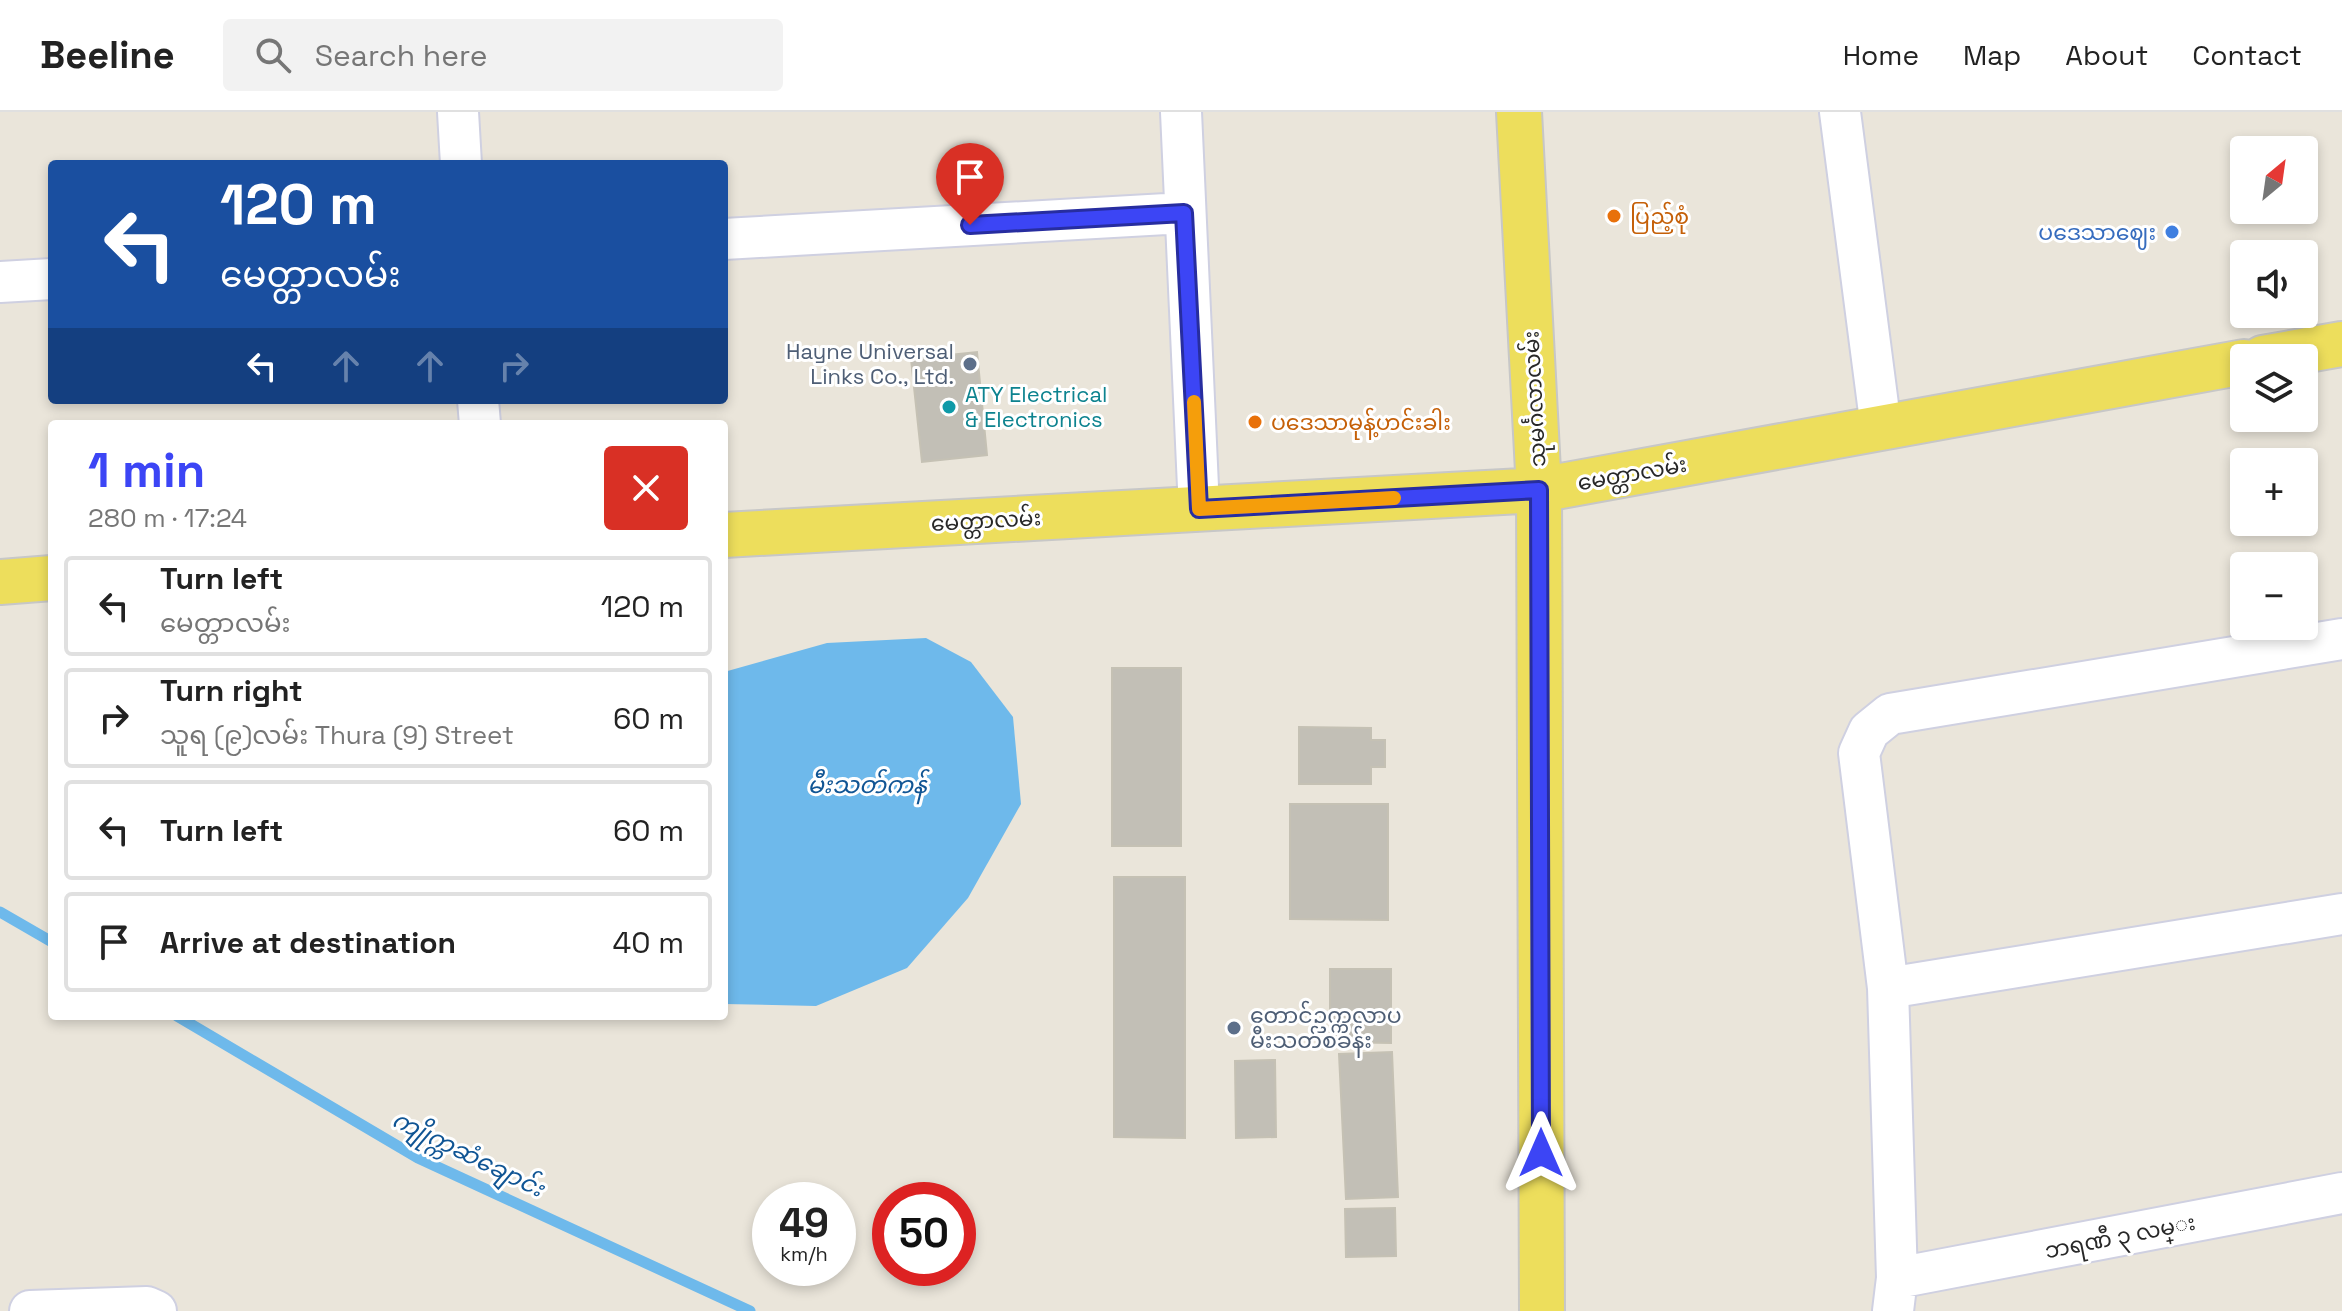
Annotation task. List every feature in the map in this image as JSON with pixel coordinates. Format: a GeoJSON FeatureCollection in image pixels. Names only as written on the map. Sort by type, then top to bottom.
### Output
{"type":"FeatureCollection","features":[{"type":"Feature","properties":{"kind":"main road","name":"သုမင်္ဂလာလမ်း"},"geometry":{"type":"LineString","coordinates":[[1519,112],[1539,490],[1542,1311]]}},
{"type":"Feature","properties":{"kind":"main road"},"geometry":{"type":"LineString","coordinates":[[2318,348],[2342,344]]}},
{"type":"Feature","properties":{"kind":"main road","name":"မေတ္တာလမ်း"},"geometry":{"type":"LineString","coordinates":[[728,535],[1539,490],[2230,365]]}},
{"type":"Feature","properties":{"kind":"main road"},"geometry":{"type":"LineString","coordinates":[[0,582],[48,578]]}},
{"type":"Feature","properties":{"kind":"street"},"geometry":{"type":"LineString","coordinates":[[458,112],[461,160]]}},
{"type":"Feature","properties":{"kind":"street"},"geometry":{"type":"LineString","coordinates":[[1181,112],[1199,509]]}},
{"type":"Feature","properties":{"kind":"street"},"geometry":{"type":"LineString","coordinates":[[1840,112],[1881,428]]}},
{"type":"Feature","properties":{"kind":"street"},"geometry":{"type":"LineString","coordinates":[[728,239],[1184,213]]}},
{"type":"Feature","properties":{"kind":"street"},"geometry":{"type":"LineString","coordinates":[[0,282],[48,279]]}},
{"type":"Feature","properties":{"kind":"street"},"geometry":{"type":"LineString","coordinates":[[1895,1294],[1888,988],[1859,753],[1869,731],[1890,714],[2342,639]]}},
{"type":"Feature","properties":{"kind":"street"},"geometry":{"type":"LineString","coordinates":[[1888,988],[2342,914]]}},
{"type":"Feature","properties":{"kind":"street","name":"ဘရဏီ ၃ လမ္း"},"geometry":{"type":"LineString","coordinates":[[1895,1294],[2342,1193]]}},
{"type":"Feature","properties":{"kind":"street"},"geometry":{"type":"LineString","coordinates":[[30,1311],[147,1307],[156,1311]]}},
{"type":"Feature","properties":{"kind":"water","name":"မီးသတ်ကန်"},"geometry":{"type":"Polygon","coordinates":[[[926,638],[971,662],[1013,717],[1021,804],[968,898],[907,968],[816,1006],[728,1004],[728,671],[827,643],[926,638]]]}},
{"type":"Feature","properties":{"kind":"building","name":"ATY Electrical & Electronics"},"geometry":{"type":"Polygon","coordinates":[[[977,352],[987,455],[922,462],[911,359],[977,352]]]}},
{"type":"Feature","properties":{"kind":"building"},"geometry":{"type":"Polygon","coordinates":[[[1112,668],[1181,668],[1181,846],[1112,846],[1112,668]]]}},
{"type":"Feature","properties":{"kind":"building"},"geometry":{"type":"Polygon","coordinates":[[[1299,727],[1371,728],[1371,740],[1385,740],[1385,767],[1371,767],[1371,784],[1299,784],[1299,727]]]}},
{"type":"Feature","properties":{"kind":"building"},"geometry":{"type":"Polygon","coordinates":[[[1290,804],[1388,804],[1388,920],[1290,919],[1290,804]]]}},
{"type":"Feature","properties":{"kind":"building"},"geometry":{"type":"Polygon","coordinates":[[[1114,877],[1185,877],[1185,1138],[1114,1137],[1114,877]]]}},
{"type":"Feature","properties":{"kind":"building"},"geometry":{"type":"Polygon","coordinates":[[[1330,969],[1391,969],[1391,1043],[1330,1042],[1330,969]]]}},
{"type":"Feature","properties":{"kind":"building"},"geometry":{"type":"Polygon","coordinates":[[[1392,1052],[1398,1197],[1346,1199],[1339,1054],[1392,1052]]]}},
{"type":"Feature","properties":{"kind":"building"},"geometry":{"type":"Polygon","coordinates":[[[1275,1060],[1276,1137],[1236,1138],[1235,1061],[1275,1060]]]}},
{"type":"Feature","properties":{"kind":"building"},"geometry":{"type":"Polygon","coordinates":[[[1395,1208],[1396,1256],[1346,1257],[1345,1209],[1395,1208]]]}},
{"type":"Feature","properties":{"kind":"waterway","name":"ကျိုက္ကဆံချောင်း"},"geometry":{"type":"LineString","coordinates":[[0,912],[48,940]]}},
{"type":"Feature","properties":{"kind":"waterway","name":"ကျိုက္ကဆံချောင်း"},"geometry":{"type":"LineString","coordinates":[[184,1020],[418,1158],[750,1311]]}},
{"type":"Feature","properties":{"kind":"slow traffic"},"geometry":{"type":"LineString","coordinates":[[1194,402],[1199,509],[1394,498]]}},
{"type":"Feature","properties":{"kind":"place","name":"ပြည့်စုံ"},"geometry":{"type":"Point","coordinates":[1614,216]}},
{"type":"Feature","properties":{"kind":"place","name":"ပဒေသာဈေး"},"geometry":{"type":"Point","coordinates":[2172,232]}},
{"type":"Feature","properties":{"kind":"place","name":"Hayne Universal Links Co., Ltd."},"geometry":{"type":"Point","coordinates":[970,364]}},
{"type":"Feature","properties":{"kind":"place","name":"ATY Electrical & Electronics"},"geometry":{"type":"Point","coordinates":[949,407]}},
{"type":"Feature","properties":{"kind":"place","name":"ပဒေသာမုန့်ဟင်းခါး"},"geometry":{"type":"Point","coordinates":[1255,422]}},
{"type":"Feature","properties":{"kind":"place","name":"တောင်ဥက္ကလာပ မီးသတ်စခန်း"},"geometry":{"type":"Point","coordinates":[1234,1028]}},
{"type":"Feature","properties":{"kind":"route"},"geometry":{"type":"LineString","coordinates":[[970,225],[1184,213],[1199,509],[1539,490],[1541,1153]]}}]}
